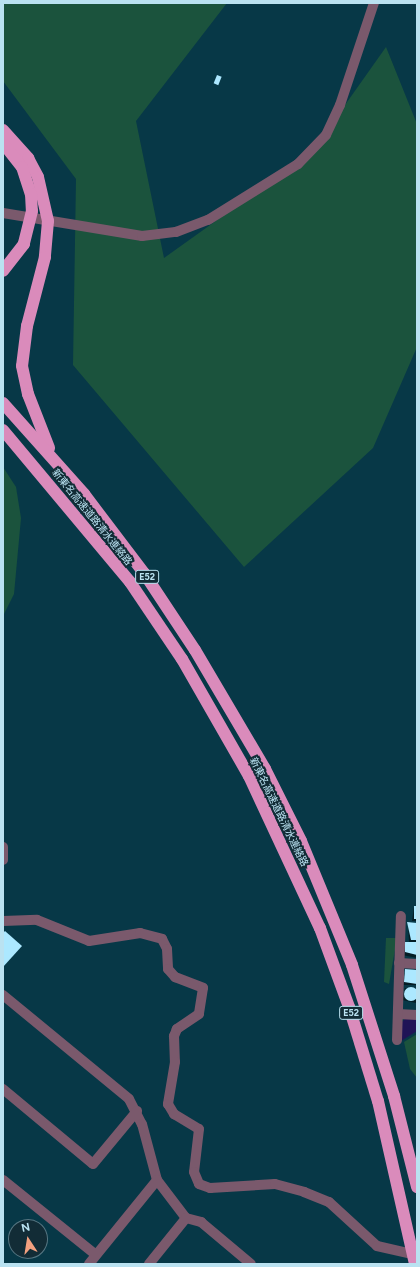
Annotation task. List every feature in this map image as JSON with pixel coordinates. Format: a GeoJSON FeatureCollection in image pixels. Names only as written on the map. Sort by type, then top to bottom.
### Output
{"type":"FeatureCollection","features":[{"type":"Feature","properties":{"kind":"highway"},"geometry":{"type":"LineString","coordinates":[[3,130],[28,158],[38,177],[48,221],[45,257],[26,332],[22,366],[28,394],[56,462]]}},
{"type":"Feature","properties":{"kind":"highway"},"geometry":{"type":"LineString","coordinates":[[3,143],[22,167],[31,194],[32,211],[24,244],[3,271]]}},
{"type":"Feature","properties":{"kind":"highway","name":"新東名高速道路清水連絡路"},"geometry":{"type":"LineString","coordinates":[[3,403],[56,462],[118,538],[170,610],[265,769],[301,841],[352,965],[394,1096],[417,1187]]}},
{"type":"Feature","properties":{"kind":"highway","name":"新東名高速道路清水連絡路"},"geometry":{"type":"LineString","coordinates":[[3,430],[65,500],[130,582],[182,659],[249,776],[320,928],[349,1007],[378,1101],[415,1264]]}},
{"type":"Feature","properties":{"kind":"highway"},"geometry":{"type":"LineString","coordinates":[[3,438],[65,500]]}},
{"type":"Feature","properties":{"kind":"street"},"geometry":{"type":"LineString","coordinates":[[3,213],[142,236],[176,232],[208,220],[287,172],[326,135],[340,105],[374,3]]}},
{"type":"Feature","properties":{"kind":"street"},"geometry":{"type":"LineString","coordinates":[[3,847],[3,860]]}},
{"type":"Feature","properties":{"kind":"street"},"geometry":{"type":"LineString","coordinates":[[396,1040],[401,916]]}},
{"type":"Feature","properties":{"kind":"street"},"geometry":{"type":"LineString","coordinates":[[3,921],[37,920],[88,941],[140,933],[162,939],[167,949],[168,969],[175,978],[203,988],[199,1014],[177,1029],[174,1036],[175,1062],[168,1104],[174,1114],[199,1129],[194,1172],[199,1184],[210,1188],[275,1184],[304,1192],[329,1202],[377,1246],[417,1255]]}},
{"type":"Feature","properties":{"kind":"street"},"geometry":{"type":"LineString","coordinates":[[399,964],[417,964]]}},
{"type":"Feature","properties":{"kind":"street"},"geometry":{"type":"LineString","coordinates":[[3,995],[129,1099],[137,1111],[157,1180],[186,1218],[201,1222],[250,1264]]}},
{"type":"Feature","properties":{"kind":"street"},"geometry":{"type":"LineString","coordinates":[[398,1014],[417,1015]]}},
{"type":"Feature","properties":{"kind":"street"},"geometry":{"type":"LineString","coordinates":[[3,1089],[93,1164],[137,1111]]}},
{"type":"Feature","properties":{"kind":"street"},"geometry":{"type":"LineString","coordinates":[[3,1180],[96,1256]]}},
{"type":"Feature","properties":{"kind":"street"},"geometry":{"type":"LineString","coordinates":[[88,1264],[157,1180]]}},
{"type":"Feature","properties":{"kind":"street"},"geometry":{"type":"LineString","coordinates":[[149,1264],[186,1218]]}},
{"type":"Feature","properties":{"kind":"green space"},"geometry":{"type":"Polygon","coordinates":[[[3,3],[227,3],[136,121],[164,258],[311,153],[386,47],[417,124],[417,347],[373,448],[244,567],[73,365],[76,179],[3,81],[3,3]]]}},
{"type":"Feature","properties":{"kind":"green space"},"geometry":{"type":"Polygon","coordinates":[[[3,467],[16,487],[21,518],[14,594],[3,616],[3,467]]]}},
{"type":"Feature","properties":{"kind":"green space"},"geometry":{"type":"Polygon","coordinates":[[[386,938],[397,938],[389,984],[384,982],[386,938]]]}},
{"type":"Feature","properties":{"kind":"green space"},"geometry":{"type":"Polygon","coordinates":[[[417,1034],[417,1078],[410,1069],[404,1042],[417,1034]]]}},
{"type":"Feature","properties":{"kind":"shaded area"},"geometry":{"type":"Polygon","coordinates":[[[406,1018],[417,1018],[417,1031],[401,1041],[402,1022],[406,1018]]]}},
{"type":"Feature","properties":{"kind":"building"},"geometry":{"type":"Polygon","coordinates":[[[217,75],[222,77],[218,85],[214,83],[217,75]]]}},
{"type":"Feature","properties":{"kind":"building"},"geometry":{"type":"Polygon","coordinates":[[[414,906],[417,906],[417,919],[414,919],[414,906]]]}},
{"type":"Feature","properties":{"kind":"building"},"geometry":{"type":"Polygon","coordinates":[[[407,922],[417,923],[417,940],[411,940],[407,922]]]}},
{"type":"Feature","properties":{"kind":"building"},"geometry":{"type":"Polygon","coordinates":[[[5,931],[22,946],[3,967],[3,933],[5,931]]]}},
{"type":"Feature","properties":{"kind":"building"},"geometry":{"type":"Polygon","coordinates":[[[405,942],[417,942],[417,955],[405,952],[405,942]]]}},
{"type":"Feature","properties":{"kind":"building"},"geometry":{"type":"Polygon","coordinates":[[[405,969],[417,970],[417,984],[404,982],[405,969]]]}},
{"type":"Feature","properties":{"kind":"building"},"geometry":{"type":"Polygon","coordinates":[[[411,987],[416,989],[418,994],[416,999],[411,1001],[406,999],[404,994],[406,989],[411,987]]]}}]}
